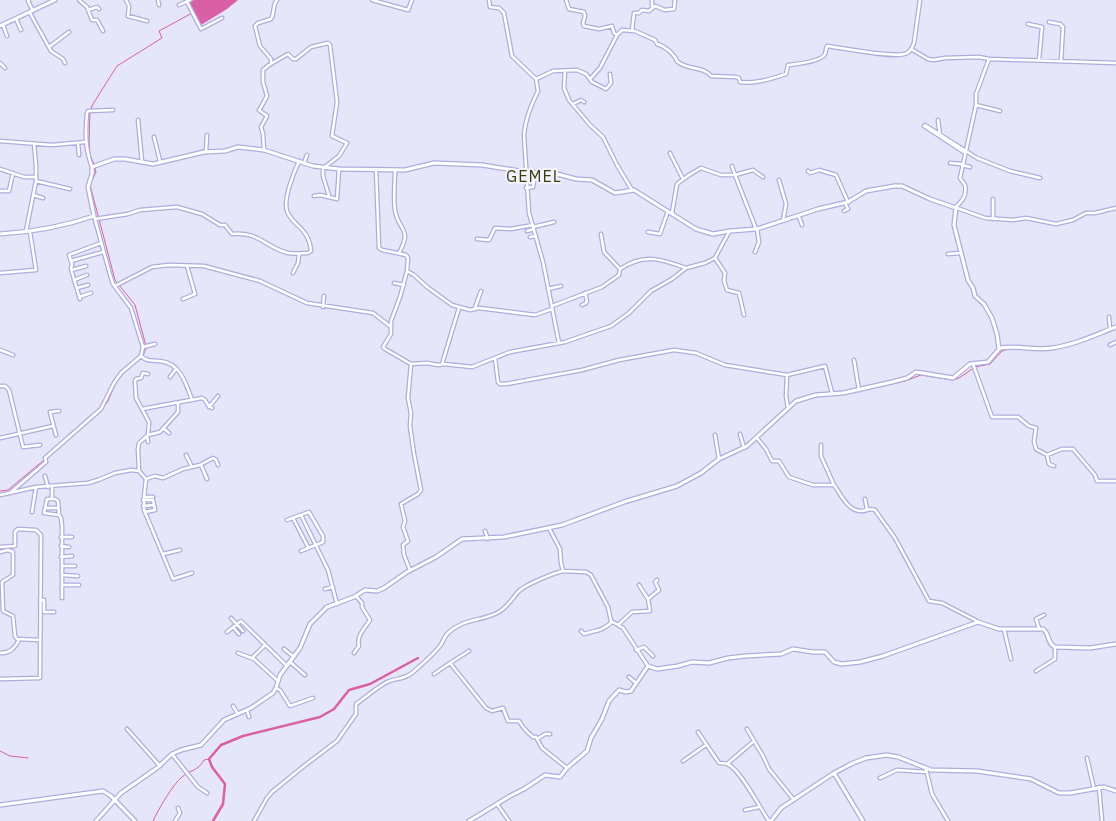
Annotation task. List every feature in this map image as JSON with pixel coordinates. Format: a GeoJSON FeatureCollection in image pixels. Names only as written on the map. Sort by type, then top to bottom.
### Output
{"type":"FeatureCollection","features":[{"type":"Feature","properties":{"kind":"street"},"geometry":{"type":"LineString","coordinates":[[29,0],[32,12],[49,47],[65,63]]}},
{"type":"Feature","properties":{"kind":"street"},"geometry":{"type":"LineString","coordinates":[[7,36],[1,26],[55,0]]}},
{"type":"Feature","properties":{"kind":"street"},"geometry":{"type":"LineString","coordinates":[[79,0],[88,10],[92,21],[97,20],[103,31]]}},
{"type":"Feature","properties":{"kind":"street"},"geometry":{"type":"LineString","coordinates":[[126,0],[129,6],[128,16],[147,21]]}},
{"type":"Feature","properties":{"kind":"street"},"geometry":{"type":"LineString","coordinates":[[158,0],[159,4]]}},
{"type":"Feature","properties":{"kind":"street"},"geometry":{"type":"LineString","coordinates":[[271,64],[271,60],[260,46],[254,26],[271,19],[277,0]]}},
{"type":"Feature","properties":{"kind":"street"},"geometry":{"type":"LineString","coordinates":[[372,0],[408,10],[412,0]]}},
{"type":"Feature","properties":{"kind":"street"},"geometry":{"type":"LineString","coordinates":[[489,0],[490,8],[499,8],[504,12],[512,56],[536,79],[538,91],[533,100],[524,130],[526,188],[529,212],[559,343]]}},
{"type":"Feature","properties":{"kind":"street"},"geometry":{"type":"LineString","coordinates":[[566,0],[569,9],[584,12],[584,26],[599,29],[612,26],[614,33],[617,35]]}},
{"type":"Feature","properties":{"kind":"street"},"geometry":{"type":"LineString","coordinates":[[652,0],[652,7]]}},
{"type":"Feature","properties":{"kind":"street"},"geometry":{"type":"LineString","coordinates":[[632,31],[634,13],[639,13],[642,10],[649,11],[652,7],[658,6],[665,10],[674,9],[675,0]]}},
{"type":"Feature","properties":{"kind":"street"},"geometry":{"type":"LineString","coordinates":[[590,79],[601,65],[620,31],[632,31],[654,39],[657,44],[663,46],[673,55],[677,62],[686,66],[705,70],[710,76],[736,77],[739,78],[740,82],[744,83],[759,82],[786,74],[788,65],[809,62],[822,56],[825,54],[825,47],[827,46],[894,55],[907,53],[914,43],[920,0]]}},
{"type":"Feature","properties":{"kind":"street"},"geometry":{"type":"LineString","coordinates":[[179,5],[188,1],[202,29],[222,18]]}},
{"type":"Feature","properties":{"kind":"street"},"geometry":{"type":"LineString","coordinates":[[88,10],[97,7],[99,9]]}},
{"type":"Feature","properties":{"kind":"street"},"geometry":{"type":"LineString","coordinates":[[16,20],[21,30]]}},
{"type":"Feature","properties":{"kind":"street"},"geometry":{"type":"LineString","coordinates":[[1048,22],[1060,24],[1063,28],[1061,61]]}},
{"type":"Feature","properties":{"kind":"street"},"geometry":{"type":"LineString","coordinates":[[1028,24],[1042,26],[1039,60]]}},
{"type":"Feature","properties":{"kind":"street"},"geometry":{"type":"LineString","coordinates":[[49,47],[69,32]]}},
{"type":"Feature","properties":{"kind":"street"},"geometry":{"type":"LineString","coordinates":[[264,150],[261,127],[267,115],[259,110],[263,106],[266,96],[263,70],[288,54],[294,60],[311,47],[325,43],[330,44],[337,102],[332,136],[333,138],[345,141],[347,144],[339,156],[324,168],[323,177],[329,196]]}},
{"type":"Feature","properties":{"kind":"street"},"geometry":{"type":"LineString","coordinates":[[911,49],[933,60],[979,57],[989,59],[1116,62]]}},
{"type":"Feature","properties":{"kind":"street"},"geometry":{"type":"LineString","coordinates":[[989,59],[978,88],[976,105],[961,165],[960,178],[965,185],[966,192],[956,208],[954,225],[968,282],[973,288],[975,296],[984,304],[992,318],[997,334],[998,350]]}},
{"type":"Feature","properties":{"kind":"street"},"geometry":{"type":"LineString","coordinates":[[0,62],[4,68]]}},
{"type":"Feature","properties":{"kind":"street"},"geometry":{"type":"LineString","coordinates":[[565,71],[564,88],[573,104],[603,137],[617,166],[632,190],[705,233],[716,234],[756,229],[846,202],[866,191],[898,186],[930,200],[976,216],[993,219],[1014,220],[1026,218],[1060,224],[1086,213],[1116,208]]}},
{"type":"Feature","properties":{"kind":"street"},"geometry":{"type":"LineString","coordinates":[[536,79],[550,72],[581,71],[592,82],[606,89],[611,83],[610,74]]}},
{"type":"Feature","properties":{"kind":"street"},"geometry":{"type":"LineString","coordinates":[[573,104],[581,100],[584,102]]}},
{"type":"Feature","properties":{"kind":"street"},"geometry":{"type":"LineString","coordinates":[[976,105],[1000,111]]}},
{"type":"Feature","properties":{"kind":"street"},"geometry":{"type":"LineString","coordinates":[[10,493],[101,409],[118,377],[141,357],[145,346],[132,308],[111,278],[88,187],[93,167],[88,158],[85,142],[89,111],[113,110]]}},
{"type":"Feature","properties":{"kind":"street"},"geometry":{"type":"LineString","coordinates":[[138,120],[142,162]]}},
{"type":"Feature","properties":{"kind":"street"},"geometry":{"type":"LineString","coordinates":[[938,120],[940,136]]}},
{"type":"Feature","properties":{"kind":"street"},"geometry":{"type":"LineString","coordinates":[[924,126],[977,158],[1010,171],[1040,178]]}},
{"type":"Feature","properties":{"kind":"street"},"geometry":{"type":"LineString","coordinates":[[206,151],[207,135]]}},
{"type":"Feature","properties":{"kind":"street"},"geometry":{"type":"LineString","coordinates":[[154,137],[160,162]]}},
{"type":"Feature","properties":{"kind":"street"},"geometry":{"type":"LineString","coordinates":[[0,140],[52,145],[85,142]]}},
{"type":"Feature","properties":{"kind":"street"},"geometry":{"type":"LineString","coordinates":[[78,143],[79,155]]}},
{"type":"Feature","properties":{"kind":"street"},"geometry":{"type":"LineString","coordinates":[[0,273],[36,270],[28,232],[36,179],[34,144]]}},
{"type":"Feature","properties":{"kind":"street"},"geometry":{"type":"LineString","coordinates":[[93,167],[118,158],[153,164],[206,151],[225,151],[238,147],[264,150],[324,168],[405,170],[428,164],[482,165],[592,180],[614,192],[632,190]]}},
{"type":"Feature","properties":{"kind":"street"},"geometry":{"type":"LineString","coordinates":[[670,153],[683,179]]}},
{"type":"Feature","properties":{"kind":"street"},"geometry":{"type":"LineString","coordinates":[[304,163],[307,155]]}},
{"type":"Feature","properties":{"kind":"street"},"geometry":{"type":"LineString","coordinates":[[0,234],[28,232],[96,218],[128,214],[137,210],[177,207],[202,214],[220,225],[225,224],[232,234],[253,235],[286,252],[300,254],[310,251],[310,244],[306,233],[288,214],[286,207],[289,188],[299,161]]}},
{"type":"Feature","properties":{"kind":"street"},"geometry":{"type":"LineString","coordinates":[[950,162],[970,167]]}},
{"type":"Feature","properties":{"kind":"street"},"geometry":{"type":"LineString","coordinates":[[732,166],[756,229],[759,242],[755,252]]}},
{"type":"Feature","properties":{"kind":"street"},"geometry":{"type":"LineString","coordinates":[[648,232],[660,234],[670,212],[677,186],[683,179],[701,168],[721,175],[735,175],[754,170],[764,176]]}},
{"type":"Feature","properties":{"kind":"street"},"geometry":{"type":"LineString","coordinates":[[0,169],[70,189]]}},
{"type":"Feature","properties":{"kind":"street"},"geometry":{"type":"LineString","coordinates":[[314,196],[337,198],[339,169]]}},
{"type":"Feature","properties":{"kind":"street"},"geometry":{"type":"LineString","coordinates":[[376,169],[378,247],[382,250],[399,253],[408,257],[404,285],[392,319],[391,334],[384,344],[384,348],[401,360],[411,364],[442,364],[472,367],[514,351],[559,343],[613,325],[629,313],[651,291],[672,280],[686,268],[715,258],[730,231]]}},
{"type":"Feature","properties":{"kind":"street"},"geometry":{"type":"LineString","coordinates":[[395,169],[395,210],[406,239],[399,253]]}},
{"type":"Feature","properties":{"kind":"street"},"geometry":{"type":"LineString","coordinates":[[808,171],[810,173],[819,170],[836,175],[848,209],[844,211]]}},
{"type":"Feature","properties":{"kind":"street"},"geometry":{"type":"LineString","coordinates":[[0,191],[10,191],[13,173]]}},
{"type":"Feature","properties":{"kind":"street"},"geometry":{"type":"LineString","coordinates":[[778,180],[786,204],[783,222]]}},
{"type":"Feature","properties":{"kind":"street"},"geometry":{"type":"LineString","coordinates":[[526,188],[533,187],[534,181]]}},
{"type":"Feature","properties":{"kind":"street"},"geometry":{"type":"LineString","coordinates":[[33,196],[42,198]]}},
{"type":"Feature","properties":{"kind":"street"},"geometry":{"type":"LineString","coordinates":[[992,199],[993,219]]}},
{"type":"Feature","properties":{"kind":"street"},"geometry":{"type":"LineString","coordinates":[[798,217],[802,225]]}},
{"type":"Feature","properties":{"kind":"street"},"geometry":{"type":"LineString","coordinates":[[477,239],[489,240],[495,228],[533,227],[554,222]]}},
{"type":"Feature","properties":{"kind":"street"},"geometry":{"type":"LineString","coordinates":[[527,231],[533,227]]}},
{"type":"Feature","properties":{"kind":"street"},"geometry":{"type":"LineString","coordinates":[[601,234],[604,252],[620,269]]}},
{"type":"Feature","properties":{"kind":"street"},"geometry":{"type":"LineString","coordinates":[[530,237],[536,236]]}},
{"type":"Feature","properties":{"kind":"street"},"geometry":{"type":"LineString","coordinates":[[91,293],[80,298],[74,280],[70,254],[101,243]]}},
{"type":"Feature","properties":{"kind":"street"},"geometry":{"type":"LineString","coordinates":[[959,246],[965,245]]}},
{"type":"Feature","properties":{"kind":"street"},"geometry":{"type":"LineString","coordinates":[[71,261],[103,252]]}},
{"type":"Feature","properties":{"kind":"street"},"geometry":{"type":"LineString","coordinates":[[948,254],[961,253]]}},
{"type":"Feature","properties":{"kind":"street"},"geometry":{"type":"LineString","coordinates":[[293,273],[300,254]]}},
{"type":"Feature","properties":{"kind":"street"},"geometry":{"type":"LineString","coordinates":[[407,271],[414,275],[428,289],[459,308],[512,311],[533,315],[610,282],[619,274],[620,269],[632,263],[651,258],[686,268]]}},
{"type":"Feature","properties":{"kind":"street"},"geometry":{"type":"LineString","coordinates":[[715,258],[725,273],[724,280],[727,290],[739,293],[744,315]]}},
{"type":"Feature","properties":{"kind":"street"},"geometry":{"type":"LineString","coordinates":[[117,285],[152,267],[169,265],[210,267],[251,277],[305,303],[373,314],[391,327]]}},
{"type":"Feature","properties":{"kind":"street"},"geometry":{"type":"LineString","coordinates":[[72,270],[86,266]]}},
{"type":"Feature","properties":{"kind":"street"},"geometry":{"type":"LineString","coordinates":[[183,298],[195,294],[187,266]]}},
{"type":"Feature","properties":{"kind":"street"},"geometry":{"type":"LineString","coordinates":[[74,280],[87,276]]}},
{"type":"Feature","properties":{"kind":"street"},"geometry":{"type":"LineString","coordinates":[[394,282],[404,285]]}},
{"type":"Feature","properties":{"kind":"street"},"geometry":{"type":"LineString","coordinates":[[77,288],[88,285]]}},
{"type":"Feature","properties":{"kind":"street"},"geometry":{"type":"LineString","coordinates":[[548,289],[561,286]]}},
{"type":"Feature","properties":{"kind":"street"},"geometry":{"type":"LineString","coordinates":[[475,308],[481,290]]}},
{"type":"Feature","properties":{"kind":"street"},"geometry":{"type":"LineString","coordinates":[[582,305],[587,301],[585,293]]}},
{"type":"Feature","properties":{"kind":"street"},"geometry":{"type":"LineString","coordinates":[[323,307],[324,296]]}},
{"type":"Feature","properties":{"kind":"street"},"geometry":{"type":"LineString","coordinates":[[442,364],[459,308]]}},
{"type":"Feature","properties":{"kind":"street"},"geometry":{"type":"LineString","coordinates":[[1108,317],[1110,329]]}},
{"type":"Feature","properties":{"kind":"street"},"geometry":{"type":"LineString","coordinates":[[96,821],[123,791],[160,766],[172,754],[201,745],[219,724],[247,710],[272,694],[288,664],[300,648],[312,621],[324,609],[356,596],[365,590],[381,590],[410,570],[436,557],[459,540],[488,538],[549,528],[677,486],[719,459],[744,448],[782,416],[788,408],[803,399],[858,390],[907,378],[915,372],[953,378],[973,364],[988,362],[998,350],[1012,347],[1052,348],[1116,327]]}},
{"type":"Feature","properties":{"kind":"street"},"geometry":{"type":"LineString","coordinates":[[1110,345],[1116,342]]}},
{"type":"Feature","properties":{"kind":"street"},"geometry":{"type":"LineString","coordinates":[[145,346],[155,344]]}},
{"type":"Feature","properties":{"kind":"street"},"geometry":{"type":"LineString","coordinates":[[0,350],[13,355]]}},
{"type":"Feature","properties":{"kind":"street"},"geometry":{"type":"LineString","coordinates":[[495,358],[497,379],[500,384],[563,374],[619,360],[678,350],[696,353],[725,366],[787,375],[825,366],[832,393]]}},
{"type":"Feature","properties":{"kind":"street"},"geometry":{"type":"LineString","coordinates":[[141,357],[146,360],[168,362],[182,375],[192,400]]}},
{"type":"Feature","properties":{"kind":"street"},"geometry":{"type":"LineString","coordinates":[[854,360],[858,390]]}},
{"type":"Feature","properties":{"kind":"street"},"geometry":{"type":"LineString","coordinates":[[410,570],[404,555],[403,544],[408,541],[401,504],[421,491],[410,426],[411,413],[408,398],[411,364]]}},
{"type":"Feature","properties":{"kind":"street"},"geometry":{"type":"LineString","coordinates":[[973,364],[992,417],[1018,417],[1029,426],[1035,428],[1034,441],[1036,449],[1047,455],[1049,464],[1054,466]]}},
{"type":"Feature","properties":{"kind":"street"},"geometry":{"type":"LineString","coordinates":[[170,377],[176,369]]}},
{"type":"Feature","properties":{"kind":"street"},"geometry":{"type":"LineString","coordinates":[[148,374],[143,373],[141,378],[135,380],[136,396],[149,422],[148,442]]}},
{"type":"Feature","properties":{"kind":"street"},"geometry":{"type":"LineString","coordinates":[[787,375],[786,396],[788,408]]}},
{"type":"Feature","properties":{"kind":"street"},"geometry":{"type":"LineString","coordinates":[[0,386],[5,386],[8,390],[24,448],[40,445]]}},
{"type":"Feature","properties":{"kind":"street"},"geometry":{"type":"LineString","coordinates":[[142,409],[204,399],[210,408],[218,396]]}},
{"type":"Feature","properties":{"kind":"street"},"geometry":{"type":"LineString","coordinates":[[146,479],[139,471],[138,446],[147,435],[159,433],[178,412],[178,403]]}},
{"type":"Feature","properties":{"kind":"street"},"geometry":{"type":"LineString","coordinates":[[56,435],[50,412],[58,411]]}},
{"type":"Feature","properties":{"kind":"street"},"geometry":{"type":"LineString","coordinates":[[0,438],[53,426]]}},
{"type":"Feature","properties":{"kind":"street"},"geometry":{"type":"LineString","coordinates":[[163,428],[169,432]]}},
{"type":"Feature","properties":{"kind":"street"},"geometry":{"type":"LineString","coordinates":[[740,434],[744,448]]}},
{"type":"Feature","properties":{"kind":"street"},"geometry":{"type":"LineString","coordinates":[[715,436],[719,459]]}},
{"type":"Feature","properties":{"kind":"street"},"geometry":{"type":"LineString","coordinates":[[757,438],[766,449],[772,461],[780,461],[789,477],[813,485],[834,485]]}},
{"type":"Feature","properties":{"kind":"street"},"geometry":{"type":"LineString","coordinates":[[821,445],[821,456],[843,500],[858,511],[873,508],[876,510],[889,528],[929,601],[942,603],[992,628],[1039,628],[1046,631],[1050,644],[1055,647],[1090,648],[1116,644]]}},
{"type":"Feature","properties":{"kind":"street"},"geometry":{"type":"LineString","coordinates":[[1047,455],[1062,449],[1073,449],[1096,475],[1098,481],[1116,481]]}},
{"type":"Feature","properties":{"kind":"street"},"geometry":{"type":"LineString","coordinates":[[186,455],[192,467]]}},
{"type":"Feature","properties":{"kind":"street"},"geometry":{"type":"LineString","coordinates":[[146,479],[155,476],[162,478],[183,469],[201,465],[213,458],[218,464]]}},
{"type":"Feature","properties":{"kind":"street"},"geometry":{"type":"LineString","coordinates":[[201,465],[207,479]]}},
{"type":"Feature","properties":{"kind":"street"},"geometry":{"type":"LineString","coordinates":[[0,495],[36,487],[94,482],[122,472],[139,471]]}},
{"type":"Feature","properties":{"kind":"street"},"geometry":{"type":"LineString","coordinates":[[45,476],[50,487],[52,499]]}},
{"type":"Feature","properties":{"kind":"street"},"geometry":{"type":"LineString","coordinates":[[146,479],[143,498],[145,512],[174,579],[192,573]]}},
{"type":"Feature","properties":{"kind":"street"},"geometry":{"type":"LineString","coordinates":[[32,512],[36,487]]}},
{"type":"Feature","properties":{"kind":"street"},"geometry":{"type":"LineString","coordinates":[[143,498],[153,496],[154,511],[145,512]]}},
{"type":"Feature","properties":{"kind":"street"},"geometry":{"type":"LineString","coordinates":[[865,498],[867,509]]}},
{"type":"Feature","properties":{"kind":"street"},"geometry":{"type":"LineString","coordinates":[[59,516],[45,514],[46,499],[58,500],[61,520],[62,598]]}},
{"type":"Feature","properties":{"kind":"street"},"geometry":{"type":"LineString","coordinates":[[144,506],[154,505]]}},
{"type":"Feature","properties":{"kind":"street"},"geometry":{"type":"LineString","coordinates":[[45,508],[58,508]]}},
{"type":"Feature","properties":{"kind":"street"},"geometry":{"type":"LineString","coordinates":[[288,520],[309,512],[324,540],[302,551]]}},
{"type":"Feature","properties":{"kind":"street"},"geometry":{"type":"LineString","coordinates":[[301,515],[328,570],[336,604]]}},
{"type":"Feature","properties":{"kind":"street"},"geometry":{"type":"LineString","coordinates":[[293,518],[308,548]]}},
{"type":"Feature","properties":{"kind":"street"},"geometry":{"type":"LineString","coordinates":[[549,528],[560,549],[563,571]]}},
{"type":"Feature","properties":{"kind":"street"},"geometry":{"type":"LineString","coordinates":[[0,547],[15,546],[18,529],[36,530],[40,534],[39,679],[0,679]]}},
{"type":"Feature","properties":{"kind":"street"},"geometry":{"type":"LineString","coordinates":[[485,531],[488,538]]}},
{"type":"Feature","properties":{"kind":"street"},"geometry":{"type":"LineString","coordinates":[[61,537],[72,537]]}},
{"type":"Feature","properties":{"kind":"street"},"geometry":{"type":"LineString","coordinates":[[61,546],[69,546]]}},
{"type":"Feature","properties":{"kind":"street"},"geometry":{"type":"LineString","coordinates":[[0,552],[8,550],[13,552],[12,575],[2,582],[3,611],[13,616],[15,636],[19,640],[40,640]]}},
{"type":"Feature","properties":{"kind":"street"},"geometry":{"type":"LineString","coordinates":[[163,554],[180,550]]}},
{"type":"Feature","properties":{"kind":"street"},"geometry":{"type":"LineString","coordinates":[[61,557],[72,556]]}},
{"type":"Feature","properties":{"kind":"street"},"geometry":{"type":"LineString","coordinates":[[62,566],[75,566]]}},
{"type":"Feature","properties":{"kind":"street"},"geometry":{"type":"LineString","coordinates":[[323,572],[328,570]]}},
{"type":"Feature","properties":{"kind":"street"},"geometry":{"type":"LineString","coordinates":[[254,821],[271,793],[337,741],[356,714],[356,704],[389,681],[398,680],[411,674],[439,648],[446,635],[467,621],[480,619],[498,612],[509,604],[523,588],[552,574],[563,571],[586,572],[591,575],[610,612],[612,622]]}},
{"type":"Feature","properties":{"kind":"street"},"geometry":{"type":"LineString","coordinates":[[62,575],[78,576]]}},
{"type":"Feature","properties":{"kind":"street"},"geometry":{"type":"LineString","coordinates":[[648,600],[659,590],[655,582],[657,580]]}},
{"type":"Feature","properties":{"kind":"street"},"geometry":{"type":"LineString","coordinates":[[62,585],[79,585]]}},
{"type":"Feature","properties":{"kind":"street"},"geometry":{"type":"LineString","coordinates":[[618,625],[632,612],[650,611],[648,600],[638,585]]}},
{"type":"Feature","properties":{"kind":"street"},"geometry":{"type":"LineString","coordinates":[[325,588],[333,587]]}},
{"type":"Feature","properties":{"kind":"street"},"geometry":{"type":"LineString","coordinates":[[354,653],[359,646],[358,641],[361,632],[370,620],[362,607],[362,603],[356,596]]}},
{"type":"Feature","properties":{"kind":"street"},"geometry":{"type":"LineString","coordinates":[[40,600],[44,600],[44,612],[54,612]]}},
{"type":"Feature","properties":{"kind":"street"},"geometry":{"type":"LineString","coordinates":[[1039,628],[1036,619],[1044,615]]}},
{"type":"Feature","properties":{"kind":"street"},"geometry":{"type":"LineString","coordinates":[[231,618],[243,631]]}},
{"type":"Feature","properties":{"kind":"street"},"geometry":{"type":"LineString","coordinates":[[228,632],[241,622],[265,645],[305,675]]}},
{"type":"Feature","properties":{"kind":"street"},"geometry":{"type":"LineString","coordinates":[[612,622],[622,627],[648,666],[657,669],[692,662],[704,664],[746,656],[781,654],[793,649],[826,652],[833,662],[838,664],[858,662],[882,657],[979,622]]}},
{"type":"Feature","properties":{"kind":"street"},"geometry":{"type":"LineString","coordinates":[[581,631],[584,634],[593,633],[606,628],[612,622]]}},
{"type":"Feature","properties":{"kind":"street"},"geometry":{"type":"LineString","coordinates":[[233,627],[239,634]]}},
{"type":"Feature","properties":{"kind":"street"},"geometry":{"type":"LineString","coordinates":[[1004,629],[1011,659]]}},
{"type":"Feature","properties":{"kind":"street"},"geometry":{"type":"LineString","coordinates":[[0,653],[8,653],[19,640]]}},
{"type":"Feature","properties":{"kind":"street"},"geometry":{"type":"LineString","coordinates":[[252,658],[265,645]]}},
{"type":"Feature","properties":{"kind":"street"},"geometry":{"type":"LineString","coordinates":[[636,650],[644,647],[652,656]]}},
{"type":"Feature","properties":{"kind":"street"},"geometry":{"type":"LineString","coordinates":[[1036,671],[1055,659],[1055,647]]}},
{"type":"Feature","properties":{"kind":"street"},"geometry":{"type":"LineString","coordinates":[[284,649],[294,657]]}},
{"type":"Feature","properties":{"kind":"street"},"geometry":{"type":"LineString","coordinates":[[434,674],[469,652]]}},
{"type":"Feature","properties":{"kind":"street"},"geometry":{"type":"LineString","coordinates":[[238,653],[252,658],[278,681]]}},
{"type":"Feature","properties":{"kind":"street"},"geometry":{"type":"LineString","coordinates":[[450,663],[486,708],[492,711],[503,708],[508,721],[518,720],[537,739],[542,748],[567,768]]}},
{"type":"Feature","properties":{"kind":"street"},"geometry":{"type":"LineString","coordinates":[[469,821],[544,775],[559,777],[588,751],[591,738],[614,694],[619,690],[630,692],[648,666]]}},
{"type":"Feature","properties":{"kind":"street"},"geometry":{"type":"LineString","coordinates":[[629,677],[636,683]]}},
{"type":"Feature","properties":{"kind":"street"},"geometry":{"type":"LineString","coordinates":[[276,688],[280,690],[290,706],[313,698]]}},
{"type":"Feature","properties":{"kind":"street"},"geometry":{"type":"LineString","coordinates":[[233,706],[238,714]]}},
{"type":"Feature","properties":{"kind":"street"},"geometry":{"type":"LineString","coordinates":[[247,710],[250,717]]}},
{"type":"Feature","properties":{"kind":"street"},"geometry":{"type":"LineString","coordinates":[[126,729],[160,766]]}},
{"type":"Feature","properties":{"kind":"street"},"geometry":{"type":"LineString","coordinates":[[747,729],[769,769],[794,800]]}},
{"type":"Feature","properties":{"kind":"street"},"geometry":{"type":"LineString","coordinates":[[698,732],[719,763],[727,764],[748,786],[759,807],[770,821],[780,810],[834,773],[866,758],[882,755],[898,757],[926,770]]}},
{"type":"Feature","properties":{"kind":"street"},"geometry":{"type":"LineString","coordinates":[[537,739],[548,733],[550,734]]}},
{"type":"Feature","properties":{"kind":"street"},"geometry":{"type":"LineString","coordinates":[[727,764],[754,741]]}},
{"type":"Feature","properties":{"kind":"street"},"geometry":{"type":"LineString","coordinates":[[683,761],[706,745]]}},
{"type":"Feature","properties":{"kind":"street"},"geometry":{"type":"LineString","coordinates":[[172,754],[198,787],[207,793]]}},
{"type":"Feature","properties":{"kind":"street"},"geometry":{"type":"LineString","coordinates":[[1087,758],[1094,789]]}},
{"type":"Feature","properties":{"kind":"street"},"geometry":{"type":"LineString","coordinates":[[880,778],[897,770],[977,771],[1024,778],[1038,782],[1059,793],[1070,793],[1100,787],[1109,787],[1116,790]]}},
{"type":"Feature","properties":{"kind":"street"},"geometry":{"type":"LineString","coordinates":[[926,770],[932,794],[948,821]]}},
{"type":"Feature","properties":{"kind":"street"},"geometry":{"type":"LineString","coordinates":[[834,773],[862,821]]}},
{"type":"Feature","properties":{"kind":"street"},"geometry":{"type":"LineString","coordinates":[[1100,787],[1102,821]]}},
{"type":"Feature","properties":{"kind":"street"},"geometry":{"type":"LineString","coordinates":[[0,805],[100,791],[106,792],[135,821]]}},
{"type":"Feature","properties":{"kind":"street"},"geometry":{"type":"LineString","coordinates":[[497,804],[509,821]]}},
{"type":"Feature","properties":{"kind":"street"},"geometry":{"type":"LineString","coordinates":[[745,810],[759,807]]}},
{"type":"Feature","properties":{"kind":"street"},"geometry":{"type":"LineString","coordinates":[[175,821],[180,813],[178,808]]}},
{"type":"Feature","properties":{"kind":"shaded area"},"geometry":{"type":"Polygon","coordinates":[[[238,0],[201,25],[188,1],[238,0]]]}},
{"type":"Feature","properties":{"kind":"waterway"},"geometry":{"type":"LineString","coordinates":[[94,164],[90,155],[89,142],[90,111],[117,66],[162,38],[159,31],[194,12]]}},
{"type":"Feature","properties":{"kind":"waterway"},"geometry":{"type":"LineString","coordinates":[[95,168],[96,172],[90,185],[115,280],[135,305],[146,346],[142,356],[128,368]]}},
{"type":"Feature","properties":{"kind":"waterway"},"geometry":{"type":"LineString","coordinates":[[1107,332],[1116,329]]}},
{"type":"Feature","properties":{"kind":"waterway"},"geometry":{"type":"LineString","coordinates":[[1048,350],[1066,347]]}},
{"type":"Feature","properties":{"kind":"waterway"},"geometry":{"type":"LineString","coordinates":[[845,394],[905,381],[921,375],[953,380],[975,367],[990,364],[1002,351],[1016,349]]}},
{"type":"Feature","properties":{"kind":"waterway"},"geometry":{"type":"LineString","coordinates":[[103,408],[117,380]]}},
{"type":"Feature","properties":{"kind":"waterway"},"geometry":{"type":"LineString","coordinates":[[0,491],[8,490],[44,460]]}},
{"type":"Feature","properties":{"kind":"waterway"},"geometry":{"type":"LineString","coordinates":[[213,821],[223,804],[225,784],[212,767],[209,759],[221,745],[243,736],[320,717],[334,709],[349,690],[370,684],[418,658]]}},
{"type":"Feature","properties":{"kind":"waterway"},"geometry":{"type":"LineString","coordinates":[[0,751],[10,756],[28,758]]}},
{"type":"Feature","properties":{"kind":"waterway"},"geometry":{"type":"LineString","coordinates":[[153,821],[178,780],[199,767],[204,760],[209,759]]}},
{"type":"Feature","properties":{"kind":"district","name":"GEMEL"},"geometry":{"type":"Point","coordinates":[534,176]}}]}
